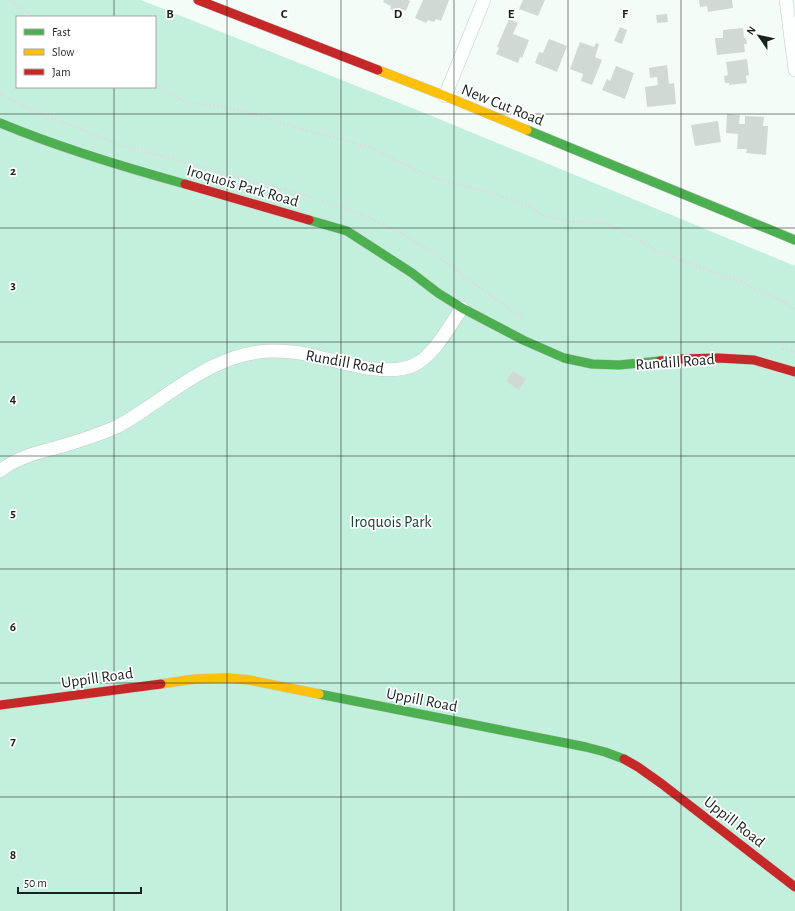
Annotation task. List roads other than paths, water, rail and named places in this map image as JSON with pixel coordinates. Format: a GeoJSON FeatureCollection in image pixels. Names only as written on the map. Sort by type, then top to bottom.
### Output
{"type":"FeatureCollection","features":[{"type":"Feature","properties":{"kind":"street","name":"New Cut Road"},"geometry":{"type":"LineString","coordinates":[[198,0],[445,96],[795,240]]}},
{"type":"Feature","properties":{"kind":"street"},"geometry":{"type":"LineString","coordinates":[[445,96],[484,0]]}},
{"type":"Feature","properties":{"kind":"street"},"geometry":{"type":"LineString","coordinates":[[786,0],[795,70]]}},
{"type":"Feature","properties":{"kind":"street","name":"Iroquois Park Road"},"geometry":{"type":"LineString","coordinates":[[0,123],[33,138],[130,169],[347,231],[369,244],[412,273],[438,293],[462,308]]}},
{"type":"Feature","properties":{"kind":"street","name":"Rundill Road"},"geometry":{"type":"LineString","coordinates":[[0,471],[19,459],[32,454],[92,437],[117,427],[199,374],[234,357],[270,351],[292,352],[383,370],[400,369],[414,365],[432,351],[462,308],[523,340],[564,358],[580,362],[619,365],[680,359],[718,358],[754,360],[795,372]]}},
{"type":"Feature","properties":{"kind":"street","name":"Uppill Road"},"geometry":{"type":"LineString","coordinates":[[0,705],[195,679],[229,678],[257,681],[586,747],[622,758],[638,767],[795,887]]}},
{"type":"Feature","properties":{"kind":"park label","name":"Iroquois Park"},"geometry":{"type":"Point","coordinates":[391,521]}}]}
